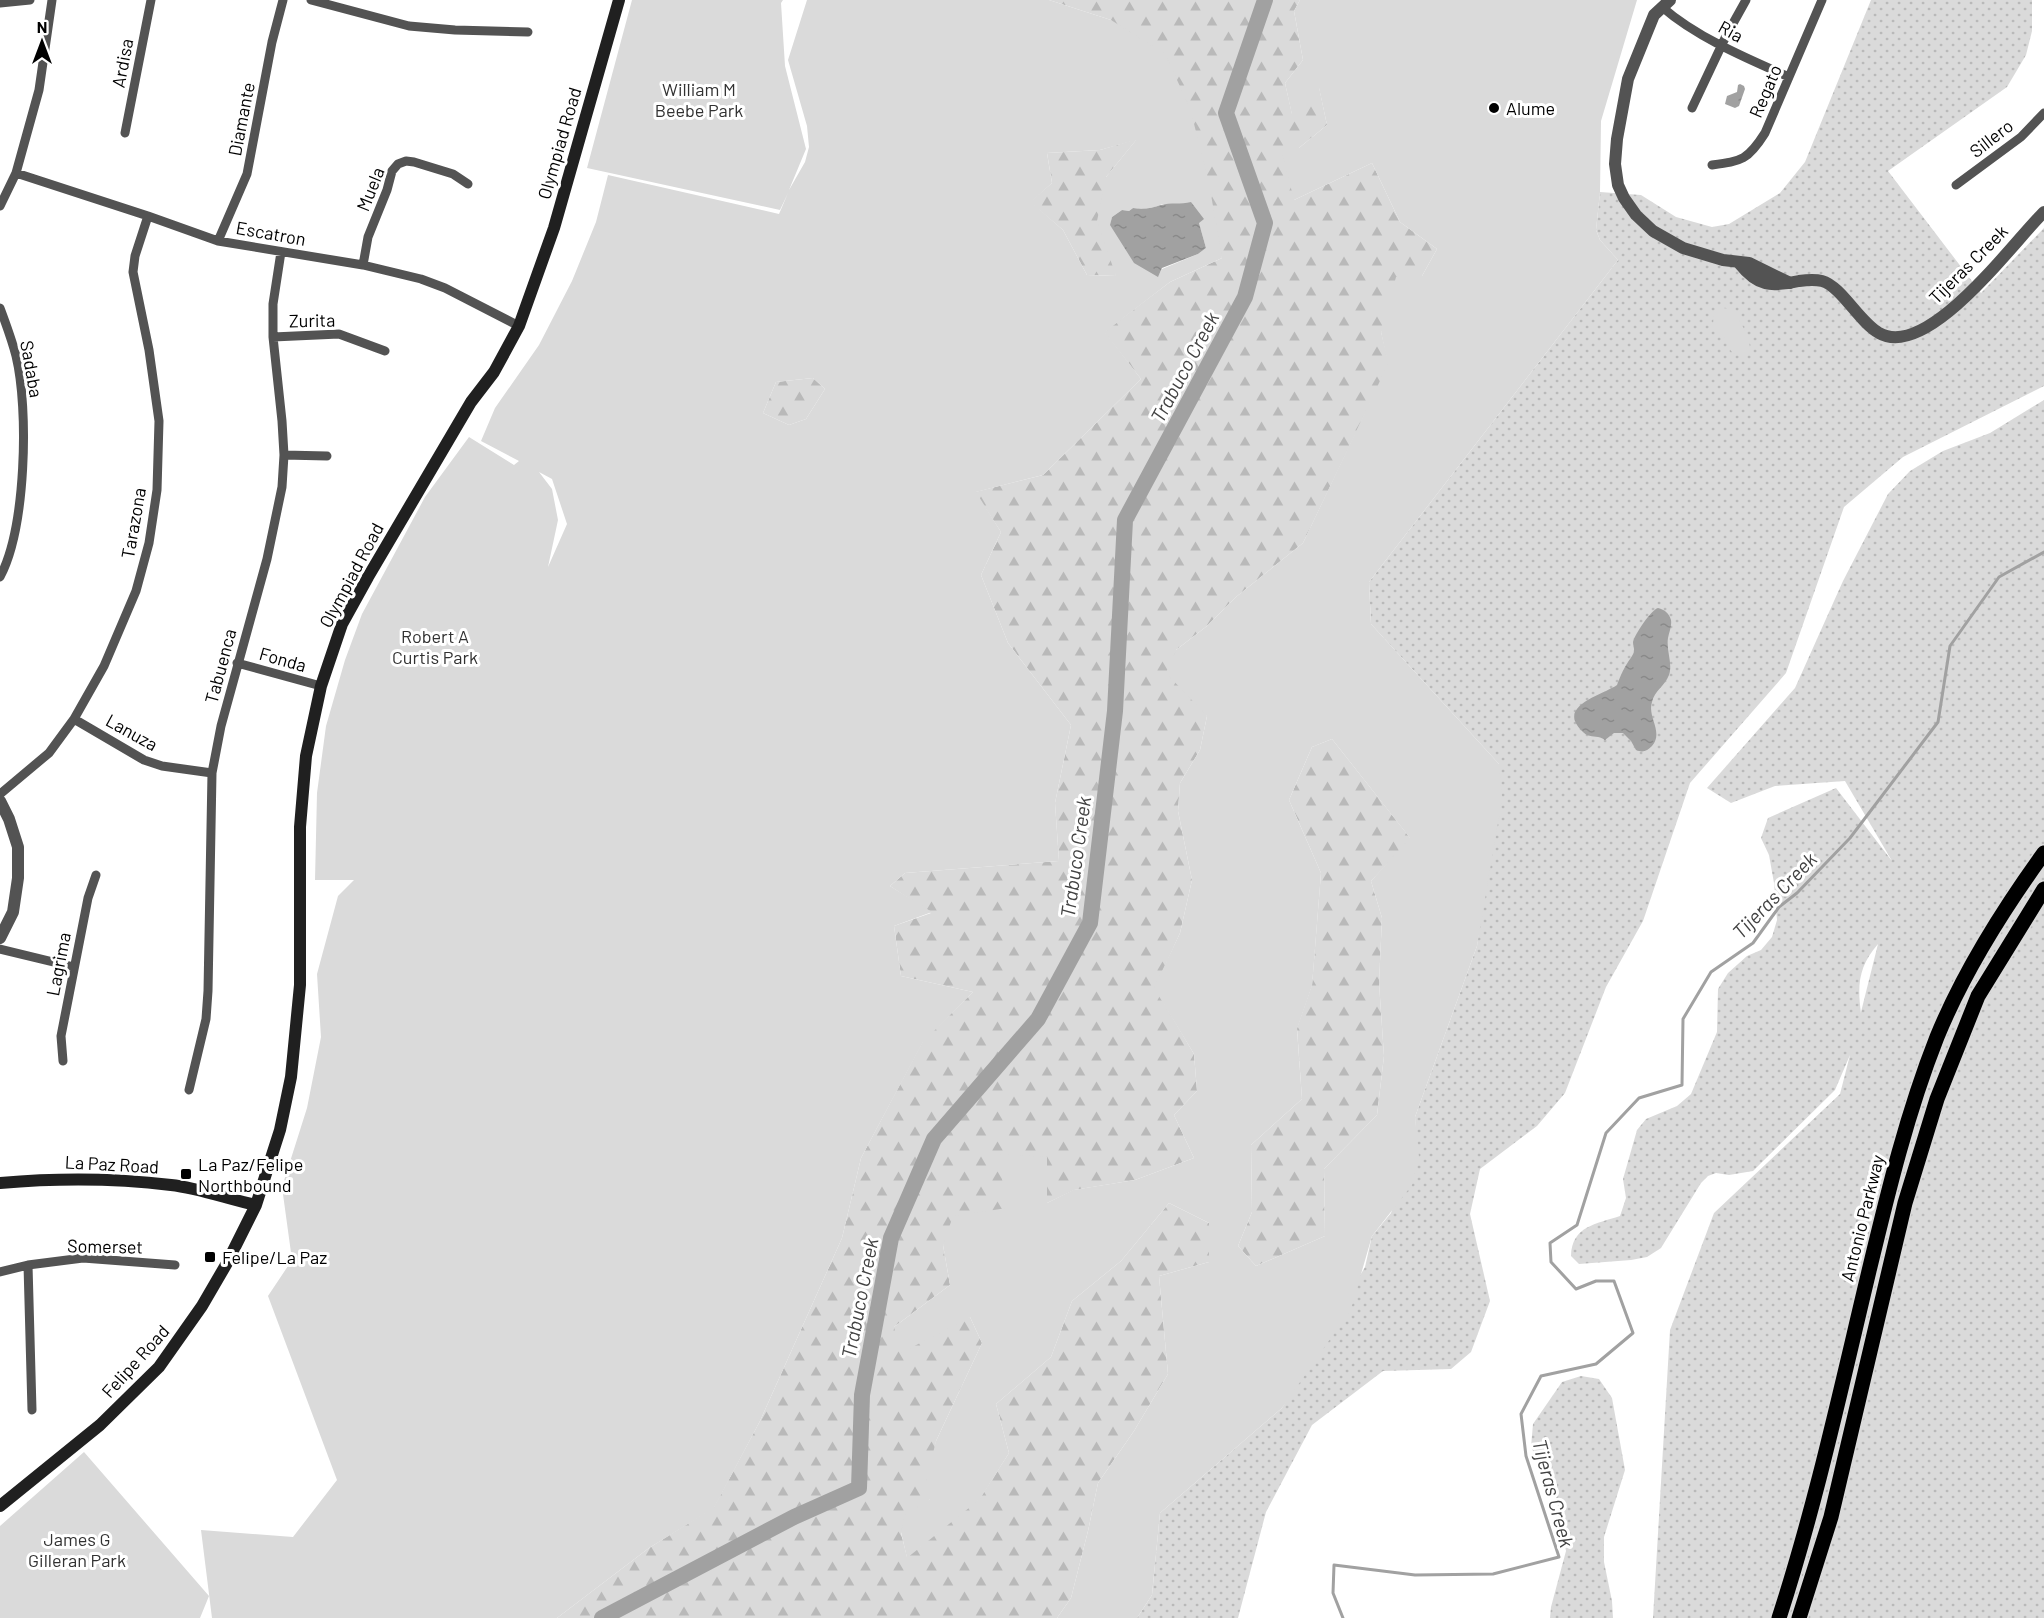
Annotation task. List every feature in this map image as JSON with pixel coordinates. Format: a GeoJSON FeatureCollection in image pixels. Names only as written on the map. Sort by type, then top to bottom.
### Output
{"type":"FeatureCollection","features":[{"type":"Feature","properties":{"kind":"main road","name":"Olympiad Road"},"geometry":{"type":"LineString","coordinates":[[256,1205],[280,1130],[291,1077],[300,985],[300,827],[306,756],[321,686],[342,624],[471,402],[494,372],[519,326],[554,228],[619,0]]}},
{"type":"Feature","properties":{"kind":"main road","name":"Antonio Parkway"},"geometry":{"type":"LineString","coordinates":[[1779,1618],[1823,1465],[1900,1144],[1915,1096],[1938,1035],[1960,987],[1986,939],[2044,853]]}},
{"type":"Feature","properties":{"kind":"main road"},"geometry":{"type":"LineString","coordinates":[[1799,1618],[1831,1517],[1905,1203],[1937,1098],[1978,996],[2044,889]]}},
{"type":"Feature","properties":{"kind":"main road","name":"La Paz Road"},"geometry":{"type":"LineString","coordinates":[[0,1183],[39,1179],[109,1179],[173,1185],[256,1205]]}},
{"type":"Feature","properties":{"kind":"main road","name":"Felipe Road"},"geometry":{"type":"LineString","coordinates":[[0,1506],[100,1425],[159,1367],[207,1297],[256,1205]]}},
{"type":"Feature","properties":{"kind":"street"},"geometry":{"type":"LineString","coordinates":[[0,3],[30,0]]}},
{"type":"Feature","properties":{"kind":"street"},"geometry":{"type":"LineString","coordinates":[[0,206],[16,173],[39,90],[52,0]]}},
{"type":"Feature","properties":{"kind":"street","name":"Ardisa"},"geometry":{"type":"LineString","coordinates":[[125,133],[151,0]]}},
{"type":"Feature","properties":{"kind":"street","name":"Diamante"},"geometry":{"type":"LineString","coordinates":[[218,241],[247,174],[272,42],[283,0]]}},
{"type":"Feature","properties":{"kind":"street"},"geometry":{"type":"LineString","coordinates":[[311,0],[409,26],[528,32]]}},
{"type":"Feature","properties":{"kind":"street"},"geometry":{"type":"LineString","coordinates":[[1692,108],[1721,45],[1746,0]]}},
{"type":"Feature","properties":{"kind":"street","name":"Regato"},"geometry":{"type":"LineString","coordinates":[[1712,165],[1736,162],[1753,153],[1765,134],[1822,0]]}},
{"type":"Feature","properties":{"kind":"street","name":"Ria"},"geometry":{"type":"LineString","coordinates":[[1662,8],[1721,45],[1789,77]]}},
{"type":"Feature","properties":{"kind":"street","name":"Tijeras Creek"},"geometry":{"type":"LineString","coordinates":[[1662,8],[1628,79],[1617,139],[1615,164],[1618,185],[1636,215],[1653,231],[1683,248],[1739,263],[1749,262],[1790,283],[1809,279],[1823,281],[1879,333],[1896,338],[1911,336],[1925,329],[1965,297],[2044,212]]}},
{"type":"Feature","properties":{"kind":"street","name":"Sillero"},"geometry":{"type":"LineString","coordinates":[[1956,185],[2021,136],[2044,113]]}},
{"type":"Feature","properties":{"kind":"street","name":"Muela"},"geometry":{"type":"LineString","coordinates":[[363,265],[368,237],[392,171],[398,164],[406,161],[414,162],[453,174],[468,184]]}},
{"type":"Feature","properties":{"kind":"street","name":"Escatron"},"geometry":{"type":"LineString","coordinates":[[16,173],[218,241],[363,265],[421,279],[445,288],[519,326]]}},
{"type":"Feature","properties":{"kind":"street","name":"Tarazona"},"geometry":{"type":"LineString","coordinates":[[0,794],[49,753],[74,718],[104,666],[136,591],[149,543],[157,490],[159,421],[149,350],[134,272],[135,256],[148,216]]}},
{"type":"Feature","properties":{"kind":"street","name":"Tabuenca"},"geometry":{"type":"LineString","coordinates":[[189,1090],[206,1019],[212,773],[237,663],[278,514],[282,487],[284,455],[273,337],[273,304],[281,252]]}},
{"type":"Feature","properties":{"kind":"street","name":"Sadaba"},"geometry":{"type":"LineString","coordinates":[[0,308],[16,357],[22,411],[23,462],[17,520],[0,577]]}},
{"type":"Feature","properties":{"kind":"street","name":"Zurita"},"geometry":{"type":"LineString","coordinates":[[273,337],[339,333],[385,351]]}},
{"type":"Feature","properties":{"kind":"street"},"geometry":{"type":"LineString","coordinates":[[284,455],[327,456]]}},
{"type":"Feature","properties":{"kind":"street","name":"Fonda"},"geometry":{"type":"LineString","coordinates":[[237,663],[321,686]]}},
{"type":"Feature","properties":{"kind":"street","name":"Lanuza"},"geometry":{"type":"LineString","coordinates":[[74,718],[144,760],[162,766],[212,773]]}},
{"type":"Feature","properties":{"kind":"street"},"geometry":{"type":"LineString","coordinates":[[0,801],[18,846],[18,878],[13,912],[0,938]]}},
{"type":"Feature","properties":{"kind":"street","name":"Lagrima"},"geometry":{"type":"LineString","coordinates":[[63,1061],[61,1036],[88,898],[96,874]]}},
{"type":"Feature","properties":{"kind":"street"},"geometry":{"type":"LineString","coordinates":[[0,949],[74,968]]}},
{"type":"Feature","properties":{"kind":"street","name":"Somerset"},"geometry":{"type":"LineString","coordinates":[[0,1272],[28,1265],[83,1258],[175,1265]]}},
{"type":"Feature","properties":{"kind":"street"},"geometry":{"type":"LineString","coordinates":[[28,1265],[32,1410]]}},
{"type":"Feature","properties":{"kind":"green space"},"geometry":{"type":"Polygon","coordinates":[[[632,0],[783,0],[781,3],[785,66],[806,149],[789,190],[805,162],[809,147],[807,126],[788,60],[807,0],[1049,0],[1111,20],[1165,54],[1190,108],[1209,183],[1222,258],[1170,282],[1105,332],[1141,379],[1043,475],[976,492],[1001,532],[981,575],[1008,643],[1071,725],[1055,803],[1059,861],[905,873],[890,886],[932,912],[894,926],[901,976],[973,992],[923,1042],[861,1158],[842,1238],[760,1421],[714,1508],[649,1548],[557,1618],[212,1618],[201,1530],[293,1537],[337,1480],[268,1296],[292,1260],[282,1187],[307,1108],[321,1037],[317,974],[338,896],[354,880],[315,880],[317,793],[326,726],[345,660],[362,614],[425,497],[469,437],[514,465],[519,461],[481,441],[495,408],[539,345],[572,281],[596,222],[608,175],[779,214],[788,193],[780,210],[587,168],[632,0]],[[1136,140],[1100,150],[1047,153],[1052,183],[1031,202],[1063,230],[1087,275],[1116,276],[1097,221],[1106,177],[1136,140]],[[1162,204],[1152,208],[1122,210],[1112,217],[1110,225],[1148,270],[1158,276],[1162,269],[1198,254],[1206,248],[1199,223],[1184,204],[1162,204]],[[813,378],[776,382],[763,413],[789,425],[806,419],[825,389],[813,378]],[[539,472],[552,489],[558,520],[548,567],[567,524],[552,479],[539,472]]]}},
{"type":"Feature","properties":{"kind":"green space"},"geometry":{"type":"Polygon","coordinates":[[[1049,0],[1300,0],[1294,11],[1303,60],[1285,83],[1292,114],[1319,87],[1327,125],[1299,148],[1294,200],[1372,163],[1400,222],[1437,249],[1422,276],[1381,332],[1389,364],[1303,543],[1236,597],[1207,626],[1176,650],[1207,716],[1200,750],[1180,783],[1178,811],[1192,880],[1180,933],[1155,988],[1194,1054],[1197,1091],[1174,1115],[1194,1158],[1135,1180],[1074,1190],[1047,1203],[1008,1208],[943,1245],[950,1285],[894,1327],[970,1317],[982,1343],[936,1441],[930,1499],[901,1533],[907,1557],[980,1498],[1009,1453],[996,1404],[1051,1357],[1072,1301],[1121,1261],[1169,1203],[1209,1223],[1209,1262],[1159,1276],[1168,1374],[1134,1431],[1098,1483],[1071,1598],[1057,1618],[557,1618],[649,1548],[714,1507],[760,1421],[842,1238],[861,1158],[923,1041],[973,992],[901,976],[894,926],[931,913],[890,886],[905,873],[1059,861],[1055,803],[1071,725],[1008,643],[981,575],[1001,532],[975,492],[1043,475],[1141,379],[1104,332],[1170,282],[1222,258],[1111,20],[1049,0]]]}},
{"type":"Feature","properties":{"kind":"green space"},"geometry":{"type":"Polygon","coordinates":[[[1300,0],[1637,0],[1601,121],[1600,192],[1596,230],[1600,240],[1618,260],[1369,582],[1371,624],[1499,764],[1502,799],[1477,946],[1415,1117],[1419,1157],[1412,1185],[1372,1236],[1351,1309],[1282,1408],[1160,1513],[1152,1595],[1137,1618],[1057,1618],[1071,1598],[1098,1483],[1134,1431],[1168,1374],[1159,1276],[1209,1262],[1209,1223],[1169,1203],[1121,1261],[1072,1301],[1051,1357],[996,1404],[1009,1453],[980,1499],[907,1558],[901,1532],[905,1515],[930,1499],[925,1485],[936,1441],[982,1343],[970,1317],[901,1353],[894,1327],[950,1285],[943,1245],[953,1216],[1007,1208],[998,1154],[1047,1157],[1047,1203],[1073,1190],[1135,1180],[1194,1158],[1174,1115],[1197,1091],[1194,1054],[1154,988],[1180,933],[1192,880],[1178,811],[1180,783],[1200,750],[1207,716],[1166,673],[1176,650],[1207,626],[1236,597],[1303,543],[1388,364],[1381,332],[1396,277],[1422,276],[1437,249],[1400,222],[1372,163],[1294,200],[1281,149],[1299,148],[1327,125],[1319,88],[1292,115],[1285,83],[1303,60],[1294,11],[1300,0]],[[1332,739],[1312,747],[1289,800],[1321,873],[1312,986],[1297,1029],[1302,1099],[1251,1145],[1252,1212],[1238,1246],[1256,1266],[1325,1236],[1324,1169],[1377,1115],[1384,1056],[1379,983],[1382,918],[1371,881],[1410,838],[1332,739]]]}},
{"type":"Feature","properties":{"kind":"green space"},"geometry":{"type":"Polygon","coordinates":[[[1871,0],[2032,0],[2032,31],[2026,55],[2007,87],[1888,171],[1981,293],[2044,228],[2044,386],[1903,457],[1844,507],[1786,673],[1690,783],[1643,921],[1606,987],[1565,1093],[1537,1126],[1480,1169],[1470,1214],[1490,1301],[1471,1352],[1451,1369],[1383,1371],[1312,1425],[1266,1512],[1238,1618],[1137,1618],[1152,1595],[1160,1513],[1282,1408],[1365,1267],[1372,1236],[1391,1213],[1416,1134],[1415,1117],[1477,946],[1499,764],[1371,624],[1369,582],[1618,260],[1600,240],[1596,230],[1600,192],[1641,195],[1676,217],[1712,227],[1729,224],[1780,193],[1805,162],[1871,0]]]}},
{"type":"Feature","properties":{"kind":"green space"},"geometry":{"type":"Polygon","coordinates":[[[1137,139],[1106,177],[1116,276],[1087,275],[1063,230],[1030,202],[1052,183],[1047,153],[1100,150],[1137,139]]]}},
{"type":"Feature","properties":{"kind":"green space"},"geometry":{"type":"Polygon","coordinates":[[[1719,308],[1727,308],[1736,315],[1741,324],[1750,348],[1743,355],[1732,352],[1723,335],[1713,324],[1714,313],[1719,308]]]}},
{"type":"Feature","properties":{"kind":"green space"},"geometry":{"type":"Polygon","coordinates":[[[813,378],[825,389],[806,419],[789,425],[763,413],[776,382],[813,378]]]}},
{"type":"Feature","properties":{"kind":"green space"},"geometry":{"type":"Polygon","coordinates":[[[2044,400],[2044,1618],[1653,1618],[1670,1330],[1714,1213],[1840,1094],[1850,1055],[1835,1090],[1753,1171],[1729,1175],[1716,1173],[1708,1176],[1701,1183],[1661,1248],[1647,1257],[1579,1264],[1571,1256],[1572,1246],[1581,1232],[1587,1228],[1620,1216],[1626,1198],[1623,1179],[1637,1130],[1646,1119],[1677,1106],[1691,1094],[1717,1032],[1718,989],[1728,973],[1747,956],[1761,950],[1772,937],[1777,920],[1774,883],[1769,855],[1761,838],[1768,818],[1836,788],[1892,861],[1845,781],[1775,786],[1731,803],[1707,788],[1795,688],[1843,581],[1888,494],[1910,471],[1943,451],[1990,433],[2044,400]],[[1878,944],[1867,960],[1861,976],[1859,993],[1861,1013],[1878,944]]]}},
{"type":"Feature","properties":{"kind":"green space"},"geometry":{"type":"Polygon","coordinates":[[[1332,739],[1411,839],[1371,881],[1382,918],[1379,983],[1384,1056],[1377,1115],[1324,1169],[1325,1236],[1256,1266],[1238,1246],[1252,1212],[1251,1145],[1302,1099],[1297,1028],[1312,985],[1321,873],[1289,800],[1312,747],[1332,739]]]}},
{"type":"Feature","properties":{"kind":"green space"},"geometry":{"type":"Polygon","coordinates":[[[1581,1376],[1599,1379],[1612,1398],[1625,1470],[1604,1537],[1604,1562],[1613,1618],[1550,1618],[1566,1551],[1556,1496],[1531,1447],[1533,1424],[1562,1382],[1581,1376]]]}},
{"type":"Feature","properties":{"kind":"green space","name":"James G Gilleran Park"},"geometry":{"type":"Polygon","coordinates":[[[84,1452],[209,1596],[200,1618],[0,1618],[0,1526],[84,1452]]]}},
{"type":"Feature","properties":{"kind":"water"},"geometry":{"type":"Polygon","coordinates":[[[1740,84],[1745,89],[1739,106],[1735,108],[1725,104],[1727,96],[1737,92],[1740,84]]]}},
{"type":"Feature","properties":{"kind":"water"},"geometry":{"type":"Polygon","coordinates":[[[1191,202],[1204,219],[1199,223],[1206,248],[1198,254],[1162,268],[1158,277],[1134,263],[1110,225],[1112,217],[1122,210],[1191,202]]]}},
{"type":"Feature","properties":{"kind":"water"},"geometry":{"type":"Polygon","coordinates":[[[1658,608],[1668,614],[1671,627],[1668,638],[1669,675],[1653,698],[1651,708],[1656,730],[1655,741],[1648,749],[1641,751],[1636,750],[1623,733],[1614,733],[1605,740],[1587,735],[1575,721],[1574,715],[1577,709],[1589,699],[1617,685],[1633,654],[1633,642],[1637,634],[1658,608]]]}},
{"type":"Feature","properties":{"kind":"waterway","name":"Trabuco Creek"},"geometry":{"type":"LineString","coordinates":[[602,1618],[794,1517],[859,1488],[862,1395],[891,1238],[934,1139],[1038,1019],[1090,923],[1115,711],[1125,520],[1245,297],[1265,223],[1226,113],[1265,0]]}},
{"type":"Feature","properties":{"kind":"waterway","name":"Tijeras Creek"},"geometry":{"type":"LineString","coordinates":[[1343,1618],[1333,1593],[1334,1565],[1415,1575],[1493,1574],[1559,1557],[1526,1456],[1521,1414],[1541,1376],[1596,1364],[1633,1333],[1614,1281],[1596,1281],[1576,1289],[1551,1262],[1550,1243],[1577,1225],[1606,1133],[1639,1098],[1682,1085],[1683,1019],[1711,972],[1753,943],[1779,907],[1797,893],[1850,838],[1938,722],[1950,646],[1999,577],[2044,552]]}},
{"type":"Feature","properties":{"kind":"place","name":"Alume"},"geometry":{"type":"Point","coordinates":[1494,108]}},
{"type":"Feature","properties":{"kind":"place","name":"La Paz/Felipe Northbound"},"geometry":{"type":"Point","coordinates":[186,1174]}},
{"type":"Feature","properties":{"kind":"place","name":"Felipe/La Paz"},"geometry":{"type":"Point","coordinates":[210,1257]}},
{"type":"Feature","properties":{"kind":"park label","name":"William M Beebe Park"},"geometry":{"type":"Point","coordinates":[699,100]}},
{"type":"Feature","properties":{"kind":"park label","name":"Robert A Curtis Park"},"geometry":{"type":"Point","coordinates":[435,646]}}]}
